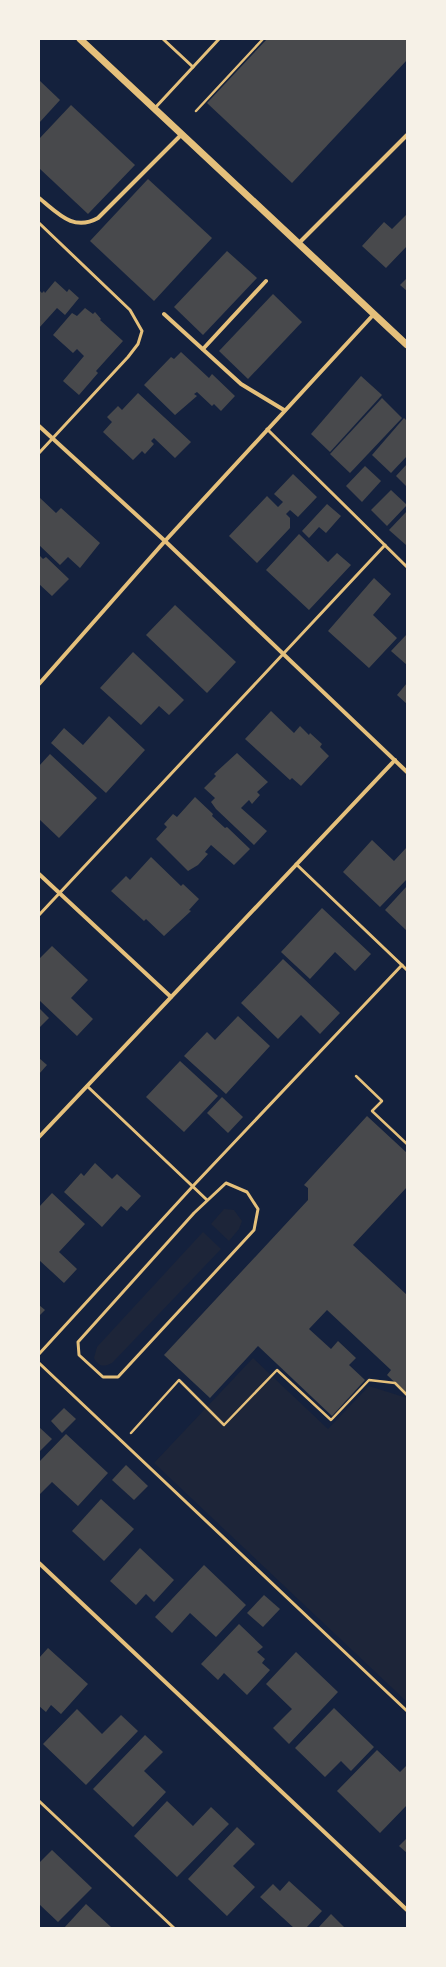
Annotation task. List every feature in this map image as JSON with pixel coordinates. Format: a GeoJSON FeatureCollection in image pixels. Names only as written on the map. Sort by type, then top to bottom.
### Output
{"type":"FeatureCollection","features":[{"type":"Feature","properties":{"kind":"street"},"geometry":{"type":"LineString","coordinates":[[80,39],[407,345]]}},
{"type":"Feature","properties":{"kind":"street"},"geometry":{"type":"LineString","coordinates":[[39,198],[71,222],[80,224],[89,223],[98,218],[182,134]]}},
{"type":"Feature","properties":{"kind":"street"},"geometry":{"type":"LineString","coordinates":[[299,243],[407,135]]}},
{"type":"Feature","properties":{"kind":"street"},"geometry":{"type":"LineString","coordinates":[[203,349],[266,281]]}},
{"type":"Feature","properties":{"kind":"street"},"geometry":{"type":"LineString","coordinates":[[39,684],[266,429],[374,313]]}},
{"type":"Feature","properties":{"kind":"street"},"geometry":{"type":"LineString","coordinates":[[164,314],[241,384],[284,410]]}},
{"type":"Feature","properties":{"kind":"street"},"geometry":{"type":"LineString","coordinates":[[39,426],[165,541],[407,772]]}},
{"type":"Feature","properties":{"kind":"street"},"geometry":{"type":"LineString","coordinates":[[39,1137],[395,760]]}},
{"type":"Feature","properties":{"kind":"street"},"geometry":{"type":"LineString","coordinates":[[39,874],[171,997]]}},
{"type":"Feature","properties":{"kind":"street"},"geometry":{"type":"LineString","coordinates":[[39,1563],[407,1910]]}},
{"type":"Feature","properties":{"kind":"lane"},"geometry":{"type":"LineString","coordinates":[[163,39],[193,68]]}},
{"type":"Feature","properties":{"kind":"lane"},"geometry":{"type":"LineString","coordinates":[[154,109],[220,39]]}},
{"type":"Feature","properties":{"kind":"lane"},"geometry":{"type":"LineString","coordinates":[[39,223],[130,310],[139,323],[142,331],[138,344],[128,357],[39,453]]}},
{"type":"Feature","properties":{"kind":"lane"},"geometry":{"type":"LineString","coordinates":[[266,429],[407,567]]}},
{"type":"Feature","properties":{"kind":"lane"},"geometry":{"type":"LineString","coordinates":[[39,915],[385,546]]}},
{"type":"Feature","properties":{"kind":"lane"},"geometry":{"type":"LineString","coordinates":[[296,864],[407,970]]}},
{"type":"Feature","properties":{"kind":"lane"},"geometry":{"type":"LineString","coordinates":[[39,1354],[193,1186],[402,965]]}},
{"type":"Feature","properties":{"kind":"lane"},"geometry":{"type":"LineString","coordinates":[[87,1086],[207,1200]]}},
{"type":"Feature","properties":{"kind":"lane"},"geometry":{"type":"LineString","coordinates":[[226,1184],[247,1192],[258,1209],[254,1230],[118,1377],[103,1377],[79,1355],[78,1342],[207,1200],[226,1184]]}},
{"type":"Feature","properties":{"kind":"lane"},"geometry":{"type":"LineString","coordinates":[[39,1363],[407,1711]]}},
{"type":"Feature","properties":{"kind":"lane"},"geometry":{"type":"LineString","coordinates":[[39,1801],[174,1928]]}},
{"type":"Feature","properties":{"kind":"path"},"geometry":{"type":"LineString","coordinates":[[196,112],[262,39]]}},
{"type":"Feature","properties":{"kind":"path"},"geometry":{"type":"LineString","coordinates":[[356,1076],[382,1101],[372,1111],[407,1144]]}},
{"type":"Feature","properties":{"kind":"path"},"geometry":{"type":"LineString","coordinates":[[122,1442],[179,1380],[224,1425],[277,1370],[331,1420],[369,1380],[395,1383],[407,1395]]}},
{"type":"Feature","properties":{"kind":"shaded area"},"geometry":{"type":"Polygon","coordinates":[[[224,1209],[234,1210],[242,1221],[239,1229],[229,1241],[211,1224],[224,1209]]]}},
{"type":"Feature","properties":{"kind":"shaded area"},"geometry":{"type":"Polygon","coordinates":[[[203,1232],[221,1249],[112,1363],[104,1366],[99,1365],[94,1358],[97,1347],[203,1232]]]}},
{"type":"Feature","properties":{"kind":"shaded area"},"geometry":{"type":"Polygon","coordinates":[[[253,1358],[328,1429],[369,1386],[407,1398],[407,1702],[154,1463],[253,1358]]]}},
{"type":"Feature","properties":{"kind":"building"},"geometry":{"type":"Polygon","coordinates":[[[267,39],[407,39],[407,60],[292,183],[207,103],[267,39]]]}},
{"type":"Feature","properties":{"kind":"building"},"geometry":{"type":"Polygon","coordinates":[[[39,80],[60,100],[39,123],[39,80]]]}},
{"type":"Feature","properties":{"kind":"building"},"geometry":{"type":"Polygon","coordinates":[[[71,105],[135,165],[88,214],[39,168],[39,139],[71,105]]]}},
{"type":"Feature","properties":{"kind":"building"},"geometry":{"type":"Polygon","coordinates":[[[148,179],[212,238],[154,301],[90,241],[148,179]]]}},
{"type":"Feature","properties":{"kind":"building"},"geometry":{"type":"Polygon","coordinates":[[[406,215],[407,246],[386,268],[362,246],[384,222],[392,229],[406,215]]]}},
{"type":"Feature","properties":{"kind":"building"},"geometry":{"type":"Polygon","coordinates":[[[227,251],[257,278],[203,335],[174,307],[227,251]]]}},
{"type":"Feature","properties":{"kind":"building"},"geometry":{"type":"Polygon","coordinates":[[[407,278],[407,291],[400,285],[407,278]]]}},
{"type":"Feature","properties":{"kind":"building"},"geometry":{"type":"Polygon","coordinates":[[[55,281],[67,292],[69,289],[79,298],[65,315],[57,308],[39,328],[39,290],[42,293],[44,291],[45,293],[55,281]]]}},
{"type":"Feature","properties":{"kind":"building"},"geometry":{"type":"Polygon","coordinates":[[[273,294],[302,322],[248,379],[219,351],[273,294]]]}},
{"type":"Feature","properties":{"kind":"building"},"geometry":{"type":"Polygon","coordinates":[[[85,308],[93,314],[95,312],[101,319],[100,320],[123,341],[96,371],[98,373],[79,395],[63,381],[84,356],[77,349],[73,353],[53,335],[72,313],[77,316],[85,308]]]}},
{"type":"Feature","properties":{"kind":"building"},"geometry":{"type":"Polygon","coordinates":[[[181,352],[209,378],[212,374],[235,396],[221,411],[214,404],[212,406],[197,392],[194,394],[197,396],[175,415],[144,385],[171,357],[174,359],[181,352]]]}},
{"type":"Feature","properties":{"kind":"building"},"geometry":{"type":"Polygon","coordinates":[[[361,376],[382,395],[330,452],[311,434],[361,376]]]}},
{"type":"Feature","properties":{"kind":"building"},"geometry":{"type":"Polygon","coordinates":[[[138,393],[191,442],[175,458],[154,438],[151,441],[154,444],[145,454],[142,451],[133,460],[103,432],[112,422],[107,417],[118,406],[122,410],[138,393]]]}},
{"type":"Feature","properties":{"kind":"building"},"geometry":{"type":"Polygon","coordinates":[[[382,398],[402,418],[350,473],[330,454],[382,398]]]}},
{"type":"Feature","properties":{"kind":"building"},"geometry":{"type":"Polygon","coordinates":[[[404,418],[407,421],[407,456],[391,473],[372,455],[404,418]]]}},
{"type":"Feature","properties":{"kind":"building"},"geometry":{"type":"Polygon","coordinates":[[[407,464],[407,487],[396,476],[407,464]]]}},
{"type":"Feature","properties":{"kind":"building"},"geometry":{"type":"Polygon","coordinates":[[[365,466],[381,481],[362,502],[346,486],[365,466]]]}},
{"type":"Feature","properties":{"kind":"building"},"geometry":{"type":"Polygon","coordinates":[[[293,474],[317,497],[298,517],[290,510],[286,514],[290,518],[290,528],[257,563],[229,536],[267,496],[278,507],[283,502],[274,494],[293,474]]]}},
{"type":"Feature","properties":{"kind":"building"},"geometry":{"type":"Polygon","coordinates":[[[391,490],[407,505],[387,526],[371,510],[391,490]]]}},
{"type":"Feature","properties":{"kind":"building"},"geometry":{"type":"Polygon","coordinates":[[[39,497],[56,513],[61,508],[100,543],[80,568],[68,557],[60,565],[39,545],[39,497]]]}},
{"type":"Feature","properties":{"kind":"building"},"geometry":{"type":"Polygon","coordinates":[[[327,504],[341,516],[326,533],[319,527],[309,538],[302,531],[327,504]]]}},
{"type":"Feature","properties":{"kind":"building"},"geometry":{"type":"Polygon","coordinates":[[[407,511],[407,544],[406,545],[389,530],[407,511]]]}},
{"type":"Feature","properties":{"kind":"building"},"geometry":{"type":"Polygon","coordinates":[[[299,534],[328,562],[337,553],[351,565],[309,610],[266,570],[299,534]]]}},
{"type":"Feature","properties":{"kind":"building"},"geometry":{"type":"Polygon","coordinates":[[[39,555],[43,559],[46,557],[69,579],[52,596],[39,584],[39,555]]]}},
{"type":"Feature","properties":{"kind":"building"},"geometry":{"type":"Polygon","coordinates":[[[374,578],[391,594],[373,615],[397,638],[369,668],[328,631],[374,578]]]}},
{"type":"Feature","properties":{"kind":"building"},"geometry":{"type":"Polygon","coordinates":[[[175,605],[236,662],[207,693],[146,635],[175,605]]]}},
{"type":"Feature","properties":{"kind":"building"},"geometry":{"type":"Polygon","coordinates":[[[407,634],[407,665],[391,651],[407,634]]]}},
{"type":"Feature","properties":{"kind":"building"},"geometry":{"type":"Polygon","coordinates":[[[133,652],[184,700],[169,715],[159,706],[141,725],[100,688],[133,652]]]}},
{"type":"Feature","properties":{"kind":"building"},"geometry":{"type":"Polygon","coordinates":[[[407,683],[407,704],[397,695],[407,683]]]}},
{"type":"Feature","properties":{"kind":"building"},"geometry":{"type":"Polygon","coordinates":[[[271,711],[294,733],[300,726],[309,735],[310,733],[322,744],[320,747],[329,756],[301,786],[292,778],[290,780],[245,739],[271,711]]]}},
{"type":"Feature","properties":{"kind":"building"},"geometry":{"type":"Polygon","coordinates":[[[109,716],[145,750],[106,793],[51,743],[64,728],[83,745],[109,716]]]}},
{"type":"Feature","properties":{"kind":"building"},"geometry":{"type":"Polygon","coordinates":[[[237,753],[268,782],[257,792],[260,795],[252,804],[249,800],[241,808],[267,831],[254,845],[216,809],[211,802],[215,798],[204,788],[216,776],[214,774],[237,753]]]}},
{"type":"Feature","properties":{"kind":"building"},"geometry":{"type":"Polygon","coordinates":[[[50,754],[97,798],[59,838],[39,819],[39,766],[50,754]]]}},
{"type":"Feature","properties":{"kind":"building"},"geometry":{"type":"Polygon","coordinates":[[[195,797],[213,814],[212,816],[225,828],[227,827],[250,849],[234,865],[211,845],[205,852],[208,854],[198,865],[188,871],[156,839],[167,827],[164,824],[173,814],[177,817],[195,797]]]}},
{"type":"Feature","properties":{"kind":"building"},"geometry":{"type":"Polygon","coordinates":[[[372,840],[394,861],[407,847],[407,879],[380,907],[343,872],[372,840]]]}},
{"type":"Feature","properties":{"kind":"building"},"geometry":{"type":"Polygon","coordinates":[[[151,857],[181,886],[183,884],[199,899],[189,910],[191,911],[164,936],[146,919],[144,921],[111,891],[126,876],[130,880],[151,857]]]}},
{"type":"Feature","properties":{"kind":"building"},"geometry":{"type":"Polygon","coordinates":[[[407,886],[407,931],[385,910],[407,886]]]}},
{"type":"Feature","properties":{"kind":"building"},"geometry":{"type":"Polygon","coordinates":[[[322,908],[371,954],[355,971],[335,952],[310,979],[281,952],[322,908]]]}},
{"type":"Feature","properties":{"kind":"building"},"geometry":{"type":"Polygon","coordinates":[[[52,946],[88,980],[71,998],[93,1019],[77,1036],[39,1000],[39,959],[52,946]]]}},
{"type":"Feature","properties":{"kind":"building"},"geometry":{"type":"Polygon","coordinates":[[[283,959],[340,1013],[320,1034],[301,1015],[278,1039],[241,1003],[283,959]]]}},
{"type":"Feature","properties":{"kind":"building"},"geometry":{"type":"Polygon","coordinates":[[[39,1008],[49,1018],[39,1028],[39,1008]]]}},
{"type":"Feature","properties":{"kind":"building"},"geometry":{"type":"Polygon","coordinates":[[[238,1016],[270,1046],[226,1094],[184,1056],[207,1032],[215,1040],[238,1016]]]}},
{"type":"Feature","properties":{"kind":"building"},"geometry":{"type":"Polygon","coordinates":[[[39,1058],[47,1065],[39,1074],[39,1058]]]}},
{"type":"Feature","properties":{"kind":"building"},"geometry":{"type":"Polygon","coordinates":[[[180,1061],[218,1096],[184,1132],[146,1097],[180,1061]]]}},
{"type":"Feature","properties":{"kind":"building"},"geometry":{"type":"Polygon","coordinates":[[[222,1097],[243,1117],[228,1133],[207,1113],[222,1097]]]}},
{"type":"Feature","properties":{"kind":"building"},"geometry":{"type":"Polygon","coordinates":[[[367,1116],[407,1153],[407,1187],[353,1245],[407,1295],[407,1394],[387,1375],[391,1370],[327,1310],[309,1329],[331,1349],[338,1341],[356,1358],[349,1365],[365,1380],[332,1416],[258,1346],[210,1398],[164,1355],[308,1200],[308,1188],[304,1185],[367,1116]]]}},
{"type":"Feature","properties":{"kind":"building"},"geometry":{"type":"Polygon","coordinates":[[[95,1163],[112,1179],[117,1174],[141,1196],[127,1211],[121,1206],[102,1227],[64,1192],[81,1173],[84,1176],[95,1163]]]}},
{"type":"Feature","properties":{"kind":"building"},"geometry":{"type":"Polygon","coordinates":[[[52,1193],[85,1224],[59,1252],[77,1269],[64,1283],[39,1260],[39,1207],[52,1193]]]}},
{"type":"Feature","properties":{"kind":"building"},"geometry":{"type":"Polygon","coordinates":[[[39,1305],[45,1310],[39,1316],[39,1305]]]}},
{"type":"Feature","properties":{"kind":"building"},"geometry":{"type":"Polygon","coordinates":[[[64,1408],[76,1419],[62,1433],[51,1421],[64,1408]]]}},
{"type":"Feature","properties":{"kind":"building"},"geometry":{"type":"Polygon","coordinates":[[[39,1427],[52,1439],[39,1452],[39,1427]]]}},
{"type":"Feature","properties":{"kind":"building"},"geometry":{"type":"Polygon","coordinates":[[[66,1434],[108,1473],[78,1506],[52,1482],[39,1495],[39,1462],[66,1434]]]}},
{"type":"Feature","properties":{"kind":"building"},"geometry":{"type":"Polygon","coordinates":[[[126,1465],[148,1486],[134,1500],[112,1480],[126,1465]]]}},
{"type":"Feature","properties":{"kind":"building"},"geometry":{"type":"Polygon","coordinates":[[[101,1499],[134,1529],[104,1561],[72,1531],[101,1499]]]}},
{"type":"Feature","properties":{"kind":"building"},"geometry":{"type":"Polygon","coordinates":[[[140,1548],[174,1580],[154,1602],[146,1594],[136,1605],[110,1581],[140,1548]]]}},
{"type":"Feature","properties":{"kind":"building"},"geometry":{"type":"Polygon","coordinates":[[[204,1565],[246,1605],[216,1637],[190,1613],[172,1633],[155,1617],[204,1565]]]}},
{"type":"Feature","properties":{"kind":"building"},"geometry":{"type":"Polygon","coordinates":[[[264,1595],[280,1609],[263,1627],[247,1613],[264,1595]]]}},
{"type":"Feature","properties":{"kind":"building"},"geometry":{"type":"Polygon","coordinates":[[[239,1624],[263,1647],[257,1652],[265,1659],[262,1663],[270,1670],[247,1695],[224,1673],[218,1680],[201,1664],[239,1624]]]}},
{"type":"Feature","properties":{"kind":"building"},"geometry":{"type":"Polygon","coordinates":[[[48,1648],[88,1684],[61,1714],[51,1705],[46,1712],[39,1706],[39,1658],[48,1648]]]}},
{"type":"Feature","properties":{"kind":"building"},"geometry":{"type":"Polygon","coordinates":[[[296,1652],[338,1692],[289,1744],[273,1728],[292,1709],[266,1684],[296,1652]]]}},
{"type":"Feature","properties":{"kind":"building"},"geometry":{"type":"Polygon","coordinates":[[[334,1708],[374,1747],[351,1771],[341,1761],[325,1777],[295,1748],[334,1708]]]}},
{"type":"Feature","properties":{"kind":"building"},"geometry":{"type":"Polygon","coordinates":[[[77,1709],[102,1734],[121,1715],[138,1731],[86,1785],[43,1744],[77,1709]]]}},
{"type":"Feature","properties":{"kind":"building"},"geometry":{"type":"Polygon","coordinates":[[[145,1735],[163,1752],[144,1771],[166,1792],[133,1827],[93,1789],[145,1735]]]}},
{"type":"Feature","properties":{"kind":"building"},"geometry":{"type":"Polygon","coordinates":[[[377,1750],[400,1772],[407,1765],[407,1805],[380,1833],[337,1791],[377,1750]]]}},
{"type":"Feature","properties":{"kind":"building"},"geometry":{"type":"Polygon","coordinates":[[[167,1801],[193,1826],[211,1807],[229,1824],[177,1877],[134,1836],[167,1801]]]}},
{"type":"Feature","properties":{"kind":"building"},"geometry":{"type":"Polygon","coordinates":[[[237,1827],[255,1844],[233,1866],[255,1887],[227,1916],[188,1879],[237,1827]]]}},
{"type":"Feature","properties":{"kind":"building"},"geometry":{"type":"Polygon","coordinates":[[[407,1838],[407,1853],[399,1846],[407,1838]]]}},
{"type":"Feature","properties":{"kind":"building"},"geometry":{"type":"Polygon","coordinates":[[[52,1850],[92,1888],[58,1922],[39,1904],[39,1863],[52,1850]]]}},
{"type":"Feature","properties":{"kind":"building"},"geometry":{"type":"Polygon","coordinates":[[[289,1881],[322,1911],[306,1928],[294,1928],[260,1897],[273,1884],[280,1891],[289,1881]]]}},
{"type":"Feature","properties":{"kind":"building"},"geometry":{"type":"Polygon","coordinates":[[[86,1904],[111,1927],[64,1928],[86,1904]]]}},
{"type":"Feature","properties":{"kind":"building"},"geometry":{"type":"Polygon","coordinates":[[[331,1914],[345,1928],[318,1928],[331,1914]]]}}]}
